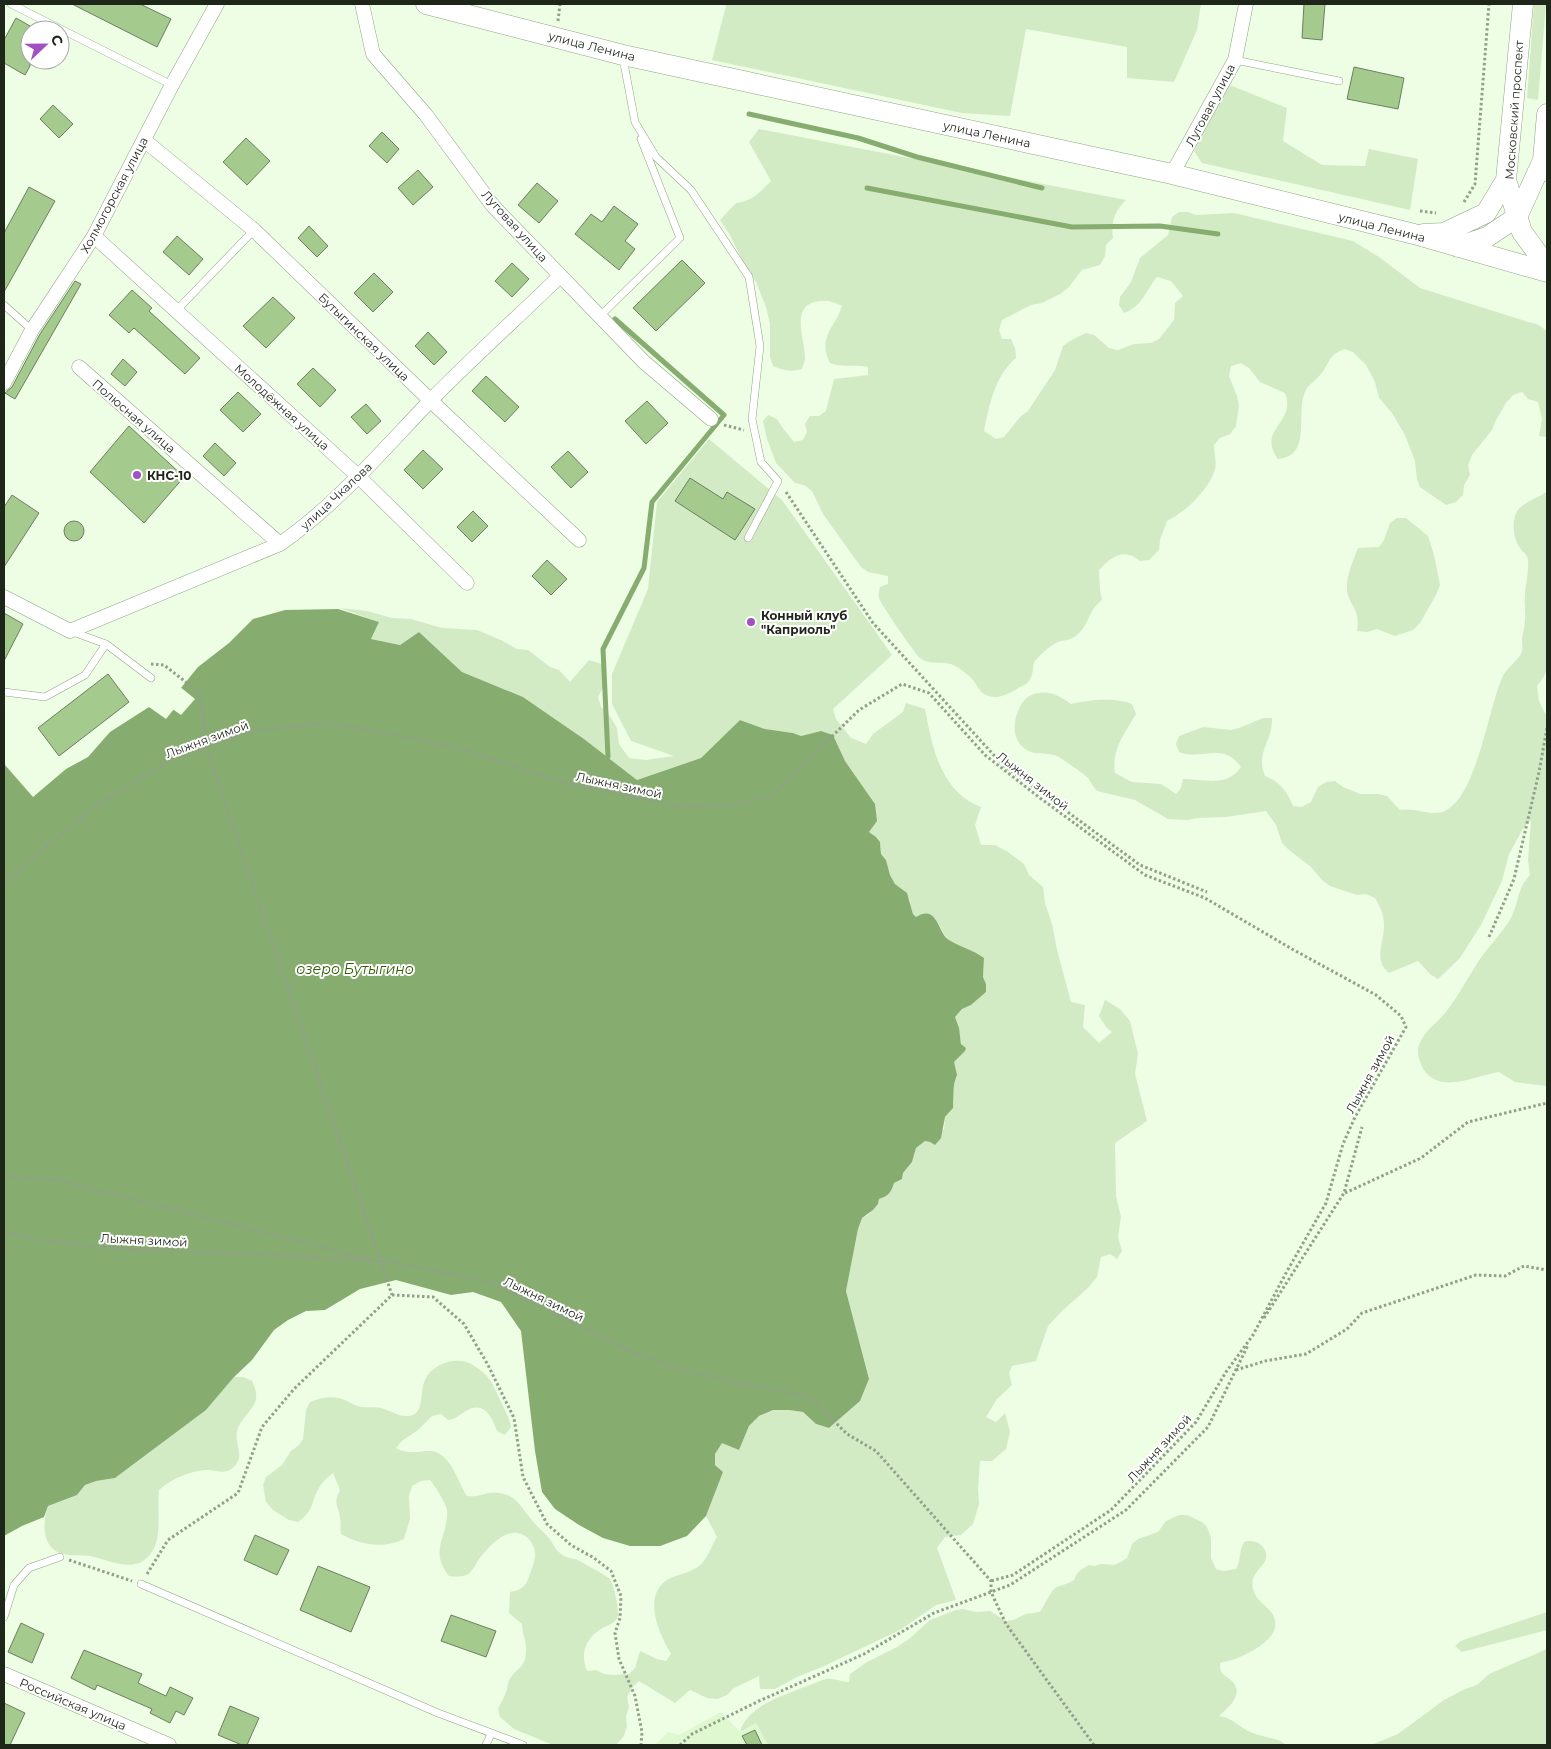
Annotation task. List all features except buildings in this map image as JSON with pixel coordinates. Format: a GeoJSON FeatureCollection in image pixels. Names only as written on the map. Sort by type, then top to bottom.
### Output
{"type":"FeatureCollection","features":[{"type":"Feature","properties":{"kind":"street","name":"Холмогорская улица"},"geometry":{"type":"LineString","coordinates":[[4,383],[32,330],[94,236],[172,85],[217,4]]}},
{"type":"Feature","properties":{"kind":"street","name":"Луговая улица"},"geometry":{"type":"LineString","coordinates":[[362,4],[373,54],[426,115],[493,206],[644,362],[711,419]]}},
{"type":"Feature","properties":{"kind":"street","name":"улица Ленина"},"geometry":{"type":"LineString","coordinates":[[426,4],[623,55],[1172,174],[1414,234],[1547,272]]}},
{"type":"Feature","properties":{"kind":"street","name":"Луговая улица"},"geometry":{"type":"LineString","coordinates":[[1172,174],[1235,60],[1246,4]]}},
{"type":"Feature","properties":{"kind":"street","name":"Московский проспект"},"geometry":{"type":"LineString","coordinates":[[1523,4],[1506,180],[1522,232],[1547,266]]}},
{"type":"Feature","properties":{"kind":"street"},"geometry":{"type":"LineString","coordinates":[[1458,247],[1487,237],[1517,217],[1545,165],[1547,114]]}},
{"type":"Feature","properties":{"kind":"street","name":"Бутыгинская улица"},"geometry":{"type":"LineString","coordinates":[[144,140],[254,230],[430,400],[579,540]]}},
{"type":"Feature","properties":{"kind":"street"},"geometry":{"type":"LineString","coordinates":[[1414,234],[1444,234],[1486,213],[1506,180]]}},
{"type":"Feature","properties":{"kind":"street","name":"Молодёжная улица"},"geometry":{"type":"LineString","coordinates":[[94,236],[358,476],[467,584]]}},
{"type":"Feature","properties":{"kind":"street","name":"улица Чкалова"},"geometry":{"type":"LineString","coordinates":[[70,630],[280,544],[306,526],[358,476],[430,400],[560,276]]}},
{"type":"Feature","properties":{"kind":"street","name":"Полюсная улица"},"geometry":{"type":"LineString","coordinates":[[79,367],[280,544]]}},
{"type":"Feature","properties":{"kind":"street"},"geometry":{"type":"LineString","coordinates":[[4,597],[70,630]]}},
{"type":"Feature","properties":{"kind":"street","name":"Российская улица"},"geometry":{"type":"LineString","coordinates":[[4,1674],[169,1745]]}},
{"type":"Feature","properties":{"kind":"lane"},"geometry":{"type":"LineString","coordinates":[[11,4],[172,85]]}},
{"type":"Feature","properties":{"kind":"lane"},"geometry":{"type":"LineString","coordinates":[[600,316],[680,238],[635,122],[623,55]]}},
{"type":"Feature","properties":{"kind":"lane"},"geometry":{"type":"LineString","coordinates":[[1235,60],[1339,81]]}},
{"type":"Feature","properties":{"kind":"lane"},"geometry":{"type":"LineString","coordinates":[[635,122],[656,157],[691,190],[749,276],[760,346],[752,419],[761,462],[778,481],[748,538]]}},
{"type":"Feature","properties":{"kind":"lane"},"geometry":{"type":"LineString","coordinates":[[176,311],[254,230]]}},
{"type":"Feature","properties":{"kind":"lane"},"geometry":{"type":"LineString","coordinates":[[4,305],[32,330]]}},
{"type":"Feature","properties":{"kind":"lane"},"geometry":{"type":"LineString","coordinates":[[70,630],[106,644],[151,678]]}},
{"type":"Feature","properties":{"kind":"lane"},"geometry":{"type":"LineString","coordinates":[[4,692],[45,697],[85,675],[106,644]]}},
{"type":"Feature","properties":{"kind":"lane"},"geometry":{"type":"LineString","coordinates":[[4,1616],[14,1585],[29,1568],[60,1557]]}},
{"type":"Feature","properties":{"kind":"lane"},"geometry":{"type":"LineString","coordinates":[[141,1584],[438,1713],[523,1745]]}},
{"type":"Feature","properties":{"kind":"lane"},"geometry":{"type":"LineString","coordinates":[[486,1745],[491,1734]]}},
{"type":"Feature","properties":{"kind":"path"},"geometry":{"type":"LineString","coordinates":[[1458,206],[1465,201],[1475,184],[1489,4]]}},
{"type":"Feature","properties":{"kind":"path"},"geometry":{"type":"LineString","coordinates":[[1420,211],[1442,214]]}},
{"type":"Feature","properties":{"kind":"path"},"geometry":{"type":"LineString","coordinates":[[778,481],[873,623],[1002,764],[1140,865],[1207,892]]}},
{"type":"Feature","properties":{"kind":"path"},"geometry":{"type":"LineString","coordinates":[[129,661],[164,665],[201,694],[206,747],[392,1295]]}},
{"type":"Feature","properties":{"kind":"path","name":"Лыжня зимой"},"geometry":{"type":"LineString","coordinates":[[4,883],[91,809],[172,759],[252,731],[329,723],[445,744],[563,782],[682,807],[733,805],[772,795],[859,710],[902,684],[929,693],[985,755],[1145,875],[1205,898],[1376,995],[1401,1016],[1406,1027],[1343,1144],[1326,1204],[1253,1335],[1226,1372],[1196,1422],[1111,1510],[1013,1575],[991,1581],[876,1451],[847,1434],[810,1397],[685,1371],[632,1352],[491,1282],[392,1262],[267,1254],[119,1249],[44,1240],[4,1232]]}},
{"type":"Feature","properties":{"kind":"path"},"geometry":{"type":"LineString","coordinates":[[1489,937],[1514,879],[1539,772],[1547,728]]}},
{"type":"Feature","properties":{"kind":"path"},"geometry":{"type":"LineString","coordinates":[[1344,1193],[1421,1158],[1468,1122],[1547,1103]]}},
{"type":"Feature","properties":{"kind":"path"},"geometry":{"type":"LineString","coordinates":[[680,1745],[692,1734],[757,1702],[864,1654],[934,1613],[1010,1585],[1126,1510],[1208,1427],[1253,1335],[1344,1193],[1362,1127]]}},
{"type":"Feature","properties":{"kind":"path"},"geometry":{"type":"LineString","coordinates":[[4,1176],[58,1180],[380,1262]]}},
{"type":"Feature","properties":{"kind":"path"},"geometry":{"type":"LineString","coordinates":[[1236,1370],[1265,1361],[1306,1354],[1347,1329],[1362,1313],[1476,1275],[1505,1276],[1524,1266],[1547,1270]]}},
{"type":"Feature","properties":{"kind":"path"},"geometry":{"type":"LineString","coordinates":[[60,1557],[141,1584],[168,1540],[238,1493],[262,1427],[294,1389],[392,1295],[433,1298],[464,1324],[488,1365],[514,1418],[523,1477],[547,1524],[571,1545],[594,1558],[611,1571],[621,1596],[620,1618],[615,1633],[619,1659],[635,1696],[642,1732],[641,1745]]}},
{"type":"Feature","properties":{"kind":"path"},"geometry":{"type":"LineString","coordinates":[[991,1581],[991,1592],[1006,1624],[1094,1745]]}},
{"type":"Feature","properties":{"kind":"shaded area"},"geometry":{"type":"Polygon","coordinates":[[[725,4],[1201,4],[1197,30],[1174,82],[1127,78],[1127,47],[1026,29],[1010,116],[962,113],[712,60],[725,4]]]}},
{"type":"Feature","properties":{"kind":"shaded area"},"geometry":{"type":"Polygon","coordinates":[[[1534,4],[1546,4],[1538,100],[1527,98],[1534,4]]]}},
{"type":"Feature","properties":{"kind":"shaded area"},"geometry":{"type":"Polygon","coordinates":[[[1227,84],[1287,108],[1283,141],[1322,165],[1365,166],[1369,149],[1418,159],[1410,210],[1202,163],[1194,151],[1227,84]]]}},
{"type":"Feature","properties":{"kind":"shaded area"},"geometry":{"type":"Polygon","coordinates":[[[759,129],[1126,200],[1114,217],[1112,227],[1113,238],[1106,245],[1105,256],[1100,265],[1082,270],[1068,288],[1060,294],[1042,303],[1031,305],[1002,320],[999,330],[1002,339],[1011,339],[1015,348],[1016,358],[998,382],[988,411],[984,431],[996,439],[1004,437],[1021,416],[1028,411],[1055,370],[1063,346],[1070,341],[1086,333],[1094,335],[1109,348],[1118,350],[1134,344],[1151,343],[1159,339],[1174,320],[1175,303],[1183,296],[1171,281],[1157,277],[1135,307],[1124,313],[1119,305],[1120,297],[1131,282],[1140,258],[1168,235],[1172,217],[1179,212],[1188,212],[1196,215],[1234,213],[1353,241],[1379,257],[1420,288],[1537,324],[1547,331],[1547,437],[1539,436],[1542,419],[1538,402],[1528,399],[1522,392],[1513,395],[1506,403],[1492,430],[1472,455],[1468,465],[1470,475],[1464,485],[1463,495],[1456,502],[1446,505],[1420,487],[1415,461],[1405,435],[1392,413],[1379,398],[1375,382],[1366,365],[1353,352],[1345,349],[1334,355],[1322,373],[1308,387],[1303,399],[1300,441],[1296,450],[1289,456],[1278,459],[1272,449],[1272,440],[1286,412],[1285,393],[1260,382],[1249,368],[1241,363],[1231,366],[1229,376],[1239,406],[1236,426],[1230,434],[1220,438],[1214,445],[1216,467],[1208,484],[1196,500],[1167,521],[1160,540],[1159,550],[1149,560],[1140,561],[1129,555],[1118,555],[1099,570],[1102,600],[1094,608],[1084,627],[1077,635],[1054,644],[1042,653],[1034,662],[1033,672],[1026,684],[1003,696],[989,696],[982,693],[972,679],[957,667],[948,663],[929,662],[920,658],[898,629],[879,598],[880,587],[888,584],[888,576],[868,572],[861,567],[823,514],[812,491],[804,485],[795,483],[776,463],[767,439],[763,421],[768,415],[777,419],[794,442],[803,440],[807,432],[805,424],[810,416],[819,416],[826,411],[834,379],[868,375],[868,367],[830,363],[826,354],[826,339],[842,306],[822,301],[810,304],[804,309],[801,316],[805,358],[802,369],[788,371],[773,366],[770,357],[770,324],[766,307],[756,282],[720,220],[736,203],[759,193],[771,181],[749,142],[759,129]]]}},
{"type":"Feature","properties":{"kind":"shaded area"},"geometry":{"type":"Polygon","coordinates":[[[709,439],[782,500],[892,655],[833,709],[836,719],[851,738],[866,744],[873,734],[903,712],[906,703],[925,709],[935,753],[941,767],[956,791],[967,800],[981,807],[975,825],[981,845],[995,845],[1008,852],[1024,864],[1029,875],[1043,887],[1045,903],[1071,1002],[1085,1005],[1083,1027],[1099,1043],[1112,1032],[1106,1027],[1099,1016],[1105,1000],[1120,1009],[1130,1021],[1138,1054],[1135,1074],[1147,1121],[1115,1143],[1116,1196],[1121,1217],[1118,1237],[1122,1251],[1117,1259],[1110,1254],[1101,1257],[1097,1277],[1048,1326],[1036,1361],[1012,1366],[1009,1373],[1012,1385],[997,1399],[986,1417],[996,1422],[1005,1413],[1010,1432],[1006,1449],[992,1461],[980,1461],[979,1504],[973,1524],[961,1535],[945,1537],[937,1548],[956,1600],[936,1605],[900,1630],[775,1689],[760,1689],[759,1676],[734,1688],[727,1695],[718,1699],[707,1698],[690,1690],[675,1703],[639,1681],[627,1697],[629,1707],[626,1717],[627,1726],[624,1736],[616,1745],[553,1745],[514,1729],[500,1717],[498,1709],[510,1679],[523,1664],[525,1657],[526,1644],[522,1624],[509,1613],[510,1592],[526,1584],[530,1576],[535,1550],[528,1538],[516,1533],[507,1534],[486,1551],[468,1574],[464,1576],[449,1576],[440,1558],[447,1510],[430,1480],[421,1481],[412,1486],[409,1496],[410,1519],[404,1539],[380,1545],[356,1541],[341,1534],[336,1501],[340,1490],[333,1473],[316,1493],[310,1510],[298,1522],[289,1520],[273,1510],[266,1502],[263,1485],[266,1477],[282,1465],[291,1451],[303,1439],[306,1410],[310,1402],[333,1397],[359,1407],[378,1408],[406,1416],[412,1415],[419,1408],[423,1385],[428,1374],[439,1366],[452,1361],[471,1364],[481,1370],[493,1385],[511,1427],[505,1435],[497,1431],[493,1420],[486,1412],[482,1409],[472,1408],[448,1420],[441,1414],[432,1416],[396,1448],[408,1452],[427,1451],[442,1455],[452,1467],[467,1496],[478,1496],[495,1492],[511,1497],[562,1555],[578,1560],[610,1579],[616,1597],[618,1616],[615,1621],[591,1637],[585,1647],[584,1659],[587,1671],[596,1670],[604,1674],[613,1675],[629,1674],[635,1668],[640,1651],[666,1661],[671,1654],[655,1616],[655,1596],[667,1580],[692,1570],[702,1563],[717,1537],[706,1516],[723,1472],[715,1465],[715,1454],[722,1442],[739,1450],[749,1426],[759,1416],[773,1410],[803,1412],[816,1424],[829,1428],[860,1401],[869,1379],[846,1291],[858,1229],[862,1218],[869,1214],[878,1204],[879,1199],[889,1193],[893,1183],[902,1179],[903,1173],[912,1162],[916,1148],[925,1141],[930,1142],[944,1129],[945,1117],[950,1112],[954,1102],[952,1094],[955,1081],[954,1062],[965,1051],[954,1017],[986,992],[986,984],[983,977],[984,958],[947,939],[935,918],[916,917],[913,914],[909,898],[895,884],[890,875],[886,860],[881,854],[880,842],[869,832],[875,804],[845,761],[833,735],[821,731],[801,736],[765,729],[740,720],[701,758],[637,780],[584,739],[523,697],[462,672],[419,632],[400,645],[371,639],[379,622],[340,608],[367,611],[392,618],[411,619],[442,628],[477,630],[517,649],[528,650],[550,667],[559,670],[570,682],[589,660],[605,665],[603,688],[598,697],[601,707],[608,713],[617,728],[619,744],[629,758],[646,760],[674,756],[631,741],[612,704],[612,674],[648,589],[657,502],[709,439]]]}},
{"type":"Feature","properties":{"kind":"shaded area"},"geometry":{"type":"Polygon","coordinates":[[[1547,491],[1547,669],[1537,686],[1539,701],[1546,715],[1547,728],[1547,1086],[1515,1082],[1499,1072],[1460,1082],[1440,1081],[1431,1077],[1424,1070],[1418,1054],[1419,1045],[1427,1032],[1450,1007],[1482,956],[1512,916],[1520,890],[1530,875],[1528,860],[1531,820],[1524,827],[1509,854],[1502,881],[1481,925],[1460,958],[1438,979],[1430,974],[1418,961],[1389,973],[1381,963],[1380,951],[1384,921],[1379,904],[1375,898],[1366,894],[1357,895],[1330,886],[1323,881],[1311,867],[1282,843],[1276,825],[1266,811],[1226,817],[1188,820],[1168,819],[1135,800],[1097,791],[1086,776],[1057,756],[1034,753],[1027,750],[1018,741],[1016,735],[1016,716],[1024,700],[1029,696],[1039,693],[1056,695],[1071,704],[1094,700],[1118,700],[1132,704],[1136,714],[1117,749],[1114,765],[1115,773],[1132,782],[1161,784],[1176,794],[1181,788],[1183,779],[1222,780],[1235,774],[1241,767],[1234,759],[1219,753],[1187,754],[1179,752],[1176,744],[1179,736],[1203,727],[1231,730],[1263,718],[1272,718],[1272,726],[1263,753],[1262,768],[1265,776],[1275,781],[1282,788],[1293,806],[1302,807],[1311,802],[1318,787],[1326,782],[1335,781],[1343,787],[1360,794],[1387,796],[1400,810],[1406,809],[1435,813],[1445,811],[1456,802],[1465,788],[1480,750],[1502,678],[1522,651],[1528,561],[1516,541],[1514,520],[1520,507],[1547,491]]]}},
{"type":"Feature","properties":{"kind":"shaded area"},"geometry":{"type":"Polygon","coordinates":[[[1397,518],[1406,518],[1428,536],[1440,585],[1420,623],[1413,630],[1395,636],[1377,629],[1367,632],[1357,631],[1356,612],[1347,590],[1352,563],[1358,548],[1379,547],[1384,540],[1390,523],[1397,518]]]}},
{"type":"Feature","properties":{"kind":"shaded area"},"geometry":{"type":"Polygon","coordinates":[[[234,1377],[243,1377],[252,1381],[256,1395],[254,1405],[238,1429],[239,1457],[237,1463],[225,1472],[202,1470],[189,1473],[169,1482],[159,1490],[159,1521],[156,1544],[147,1558],[140,1563],[124,1565],[90,1556],[63,1554],[51,1547],[45,1534],[48,1506],[77,1495],[85,1485],[95,1481],[115,1478],[206,1410],[234,1377]]]}},
{"type":"Feature","properties":{"kind":"shaded area"},"geometry":{"type":"Polygon","coordinates":[[[1179,1515],[1187,1515],[1202,1522],[1207,1527],[1211,1538],[1211,1558],[1216,1569],[1223,1571],[1236,1569],[1244,1542],[1256,1542],[1265,1550],[1265,1562],[1255,1575],[1252,1583],[1254,1593],[1271,1612],[1275,1620],[1275,1628],[1266,1642],[1235,1659],[1220,1663],[1222,1672],[1233,1682],[1237,1692],[1234,1701],[1219,1716],[1229,1719],[1257,1735],[1279,1740],[1286,1745],[768,1745],[756,1723],[740,1732],[750,1715],[776,1698],[826,1679],[849,1682],[850,1674],[867,1662],[909,1639],[930,1620],[963,1609],[976,1612],[990,1611],[1006,1621],[1026,1614],[1040,1612],[1053,1590],[1074,1580],[1082,1569],[1089,1565],[1114,1565],[1121,1562],[1127,1558],[1132,1544],[1138,1539],[1158,1532],[1166,1521],[1179,1515]]]}},
{"type":"Feature","properties":{"kind":"shaded area"},"geometry":{"type":"Polygon","coordinates":[[[1547,1612],[1547,1630],[1462,1652],[1455,1646],[1469,1638],[1547,1612]]]}},
{"type":"Feature","properties":{"kind":"shaded area"},"geometry":{"type":"Polygon","coordinates":[[[1547,1649],[1547,1745],[1371,1745],[1398,1734],[1444,1700],[1477,1685],[1489,1674],[1547,1649]]]}},
{"type":"Feature","properties":{"kind":"shaded area"},"geometry":{"type":"Polygon","coordinates":[[[721,1712],[740,1732],[756,1723],[768,1745],[655,1745],[668,1732],[679,1735],[721,1712]]]}},
{"type":"Feature","properties":{"kind":"water","name":"озеро Бутыгино"},"geometry":{"type":"Polygon","coordinates":[[[338,609],[379,622],[371,639],[400,645],[419,632],[462,672],[523,697],[584,739],[637,780],[701,758],[740,720],[765,729],[801,736],[821,731],[833,735],[845,761],[875,804],[877,821],[869,832],[880,842],[881,854],[886,860],[890,875],[895,884],[907,893],[913,914],[916,917],[929,914],[937,921],[945,937],[984,958],[983,977],[986,984],[986,992],[971,1005],[962,1009],[955,1017],[959,1028],[961,1044],[966,1048],[954,1062],[957,1075],[954,1087],[953,1108],[945,1117],[941,1138],[935,1145],[925,1141],[916,1148],[912,1162],[903,1173],[902,1179],[894,1183],[889,1193],[879,1199],[878,1204],[873,1210],[862,1218],[858,1229],[846,1291],[869,1379],[860,1401],[829,1428],[816,1424],[803,1412],[773,1410],[759,1416],[749,1426],[739,1450],[722,1443],[715,1454],[715,1465],[723,1472],[706,1516],[687,1536],[660,1546],[630,1546],[603,1538],[555,1509],[542,1492],[535,1451],[521,1331],[501,1302],[473,1292],[451,1295],[396,1280],[360,1289],[325,1310],[306,1311],[288,1320],[274,1330],[252,1360],[234,1377],[206,1410],[115,1478],[85,1485],[77,1495],[48,1506],[44,1517],[4,1536],[4,766],[33,797],[66,769],[88,757],[110,732],[149,707],[166,719],[182,699],[176,694],[198,667],[229,643],[253,619],[285,610],[338,609]]]}},
{"type":"Feature","properties":{"kind":"pier"},"geometry":{"type":"Polygon","coordinates":[[[179,686],[195,699],[181,715],[171,708],[179,699],[174,694],[179,686]]]}},
{"type":"Feature","properties":{"kind":"waterway"},"geometry":{"type":"LineString","coordinates":[[749,114],[858,138],[917,157],[1042,188]]}},
{"type":"Feature","properties":{"kind":"waterway"},"geometry":{"type":"LineString","coordinates":[[867,188],[1072,227],[1160,226],[1218,234]]}},
{"type":"Feature","properties":{"kind":"waterway"},"geometry":{"type":"LineString","coordinates":[[608,757],[603,649],[644,568],[652,502],[724,415],[615,319]]}},
{"type":"Feature","properties":{"kind":"place","name":"КНС-10"},"geometry":{"type":"Point","coordinates":[137,475]}},
{"type":"Feature","properties":{"kind":"place","name":"Конный клуб \"Каприоль\""},"geometry":{"type":"Point","coordinates":[751,622]}}]}
